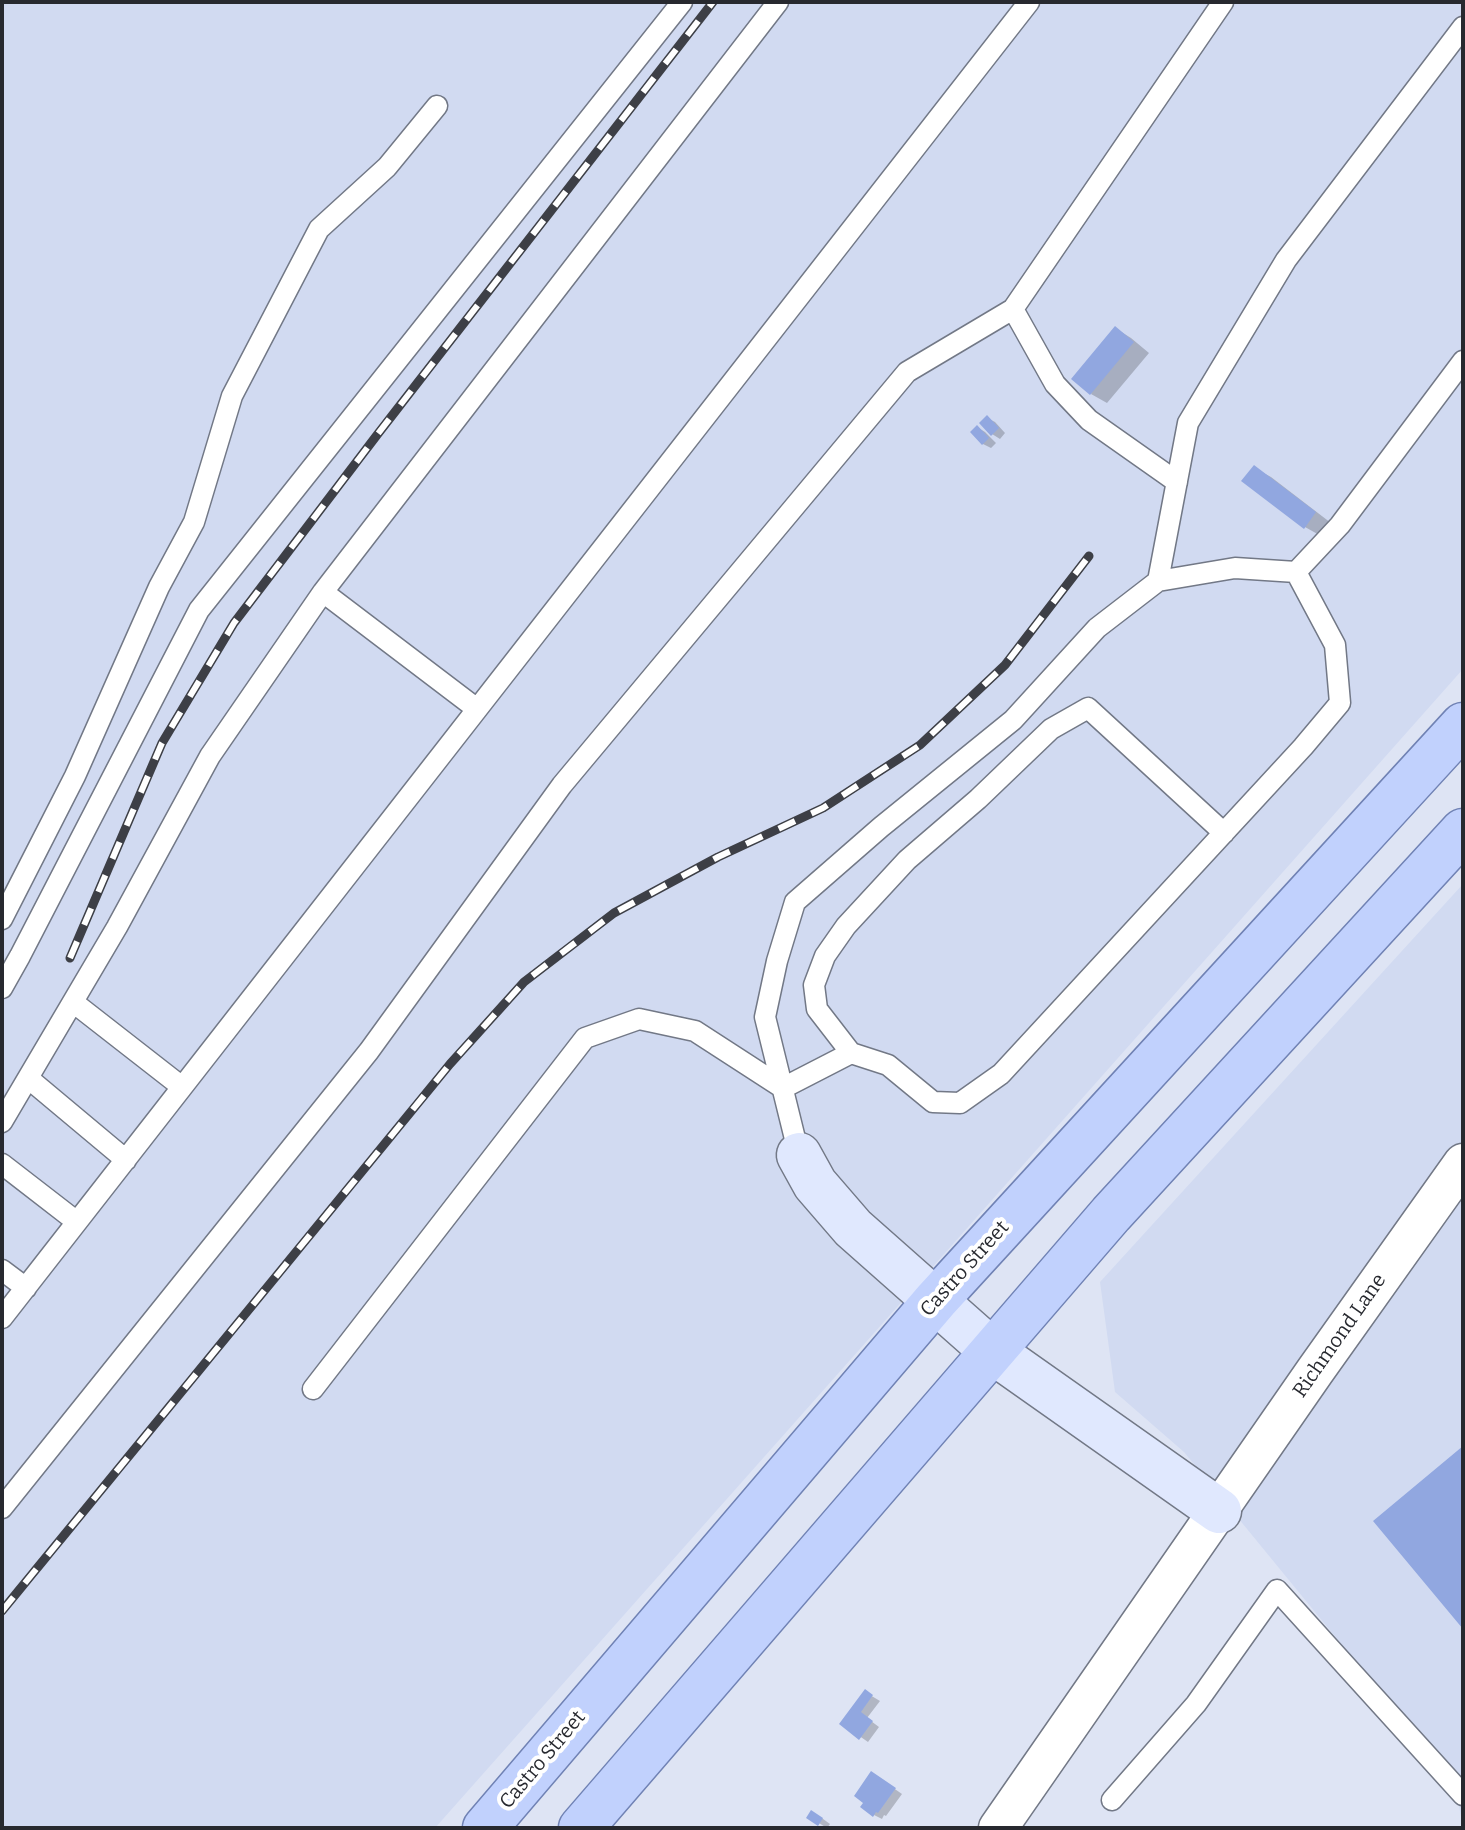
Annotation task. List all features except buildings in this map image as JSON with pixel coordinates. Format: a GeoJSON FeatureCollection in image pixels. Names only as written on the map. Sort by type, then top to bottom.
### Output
{"type":"FeatureCollection","features":[{"type":"Feature","properties":{"kind":"main road","name":"Castro Street"},"geometry":{"type":"LineString","coordinates":[[485,1828],[936,1300],[1463,725]]}},
{"type":"Feature","properties":{"kind":"main road"},"geometry":{"type":"LineString","coordinates":[[581,1828],[1111,1214],[1463,831]]}},
{"type":"Feature","properties":{"kind":"street"},"geometry":{"type":"LineString","coordinates":[[799,1155],[815,1184],[853,1228],[992,1351],[1219,1511]]}},
{"type":"Feature","properties":{"kind":"street","name":"Richmond Lane"},"geometry":{"type":"LineString","coordinates":[[998,1828],[1463,1163]]}},
{"type":"Feature","properties":{"kind":"lane"},"geometry":{"type":"LineString","coordinates":[[2,988],[199,610],[682,2]]}},
{"type":"Feature","properties":{"kind":"lane"},"geometry":{"type":"LineString","coordinates":[[2,1122],[117,927],[210,756],[323,592],[778,2]]}},
{"type":"Feature","properties":{"kind":"lane"},"geometry":{"type":"LineString","coordinates":[[2,1318],[1029,2]]}},
{"type":"Feature","properties":{"kind":"lane"},"geometry":{"type":"LineString","coordinates":[[2,1508],[369,1051],[562,785],[907,372],[1013,309],[1223,2]]}},
{"type":"Feature","properties":{"kind":"lane"},"geometry":{"type":"LineString","coordinates":[[1158,581],[1188,423],[1286,260],[1463,27]]}},
{"type":"Feature","properties":{"kind":"lane"},"geometry":{"type":"LineString","coordinates":[[2,919],[75,776],[159,587],[194,522],[232,396],[319,229],[387,167],[437,106]]}},
{"type":"Feature","properties":{"kind":"lane"},"geometry":{"type":"LineString","coordinates":[[1013,309],[1055,384],[1089,420],[1177,482]]}},
{"type":"Feature","properties":{"kind":"lane"},"geometry":{"type":"LineString","coordinates":[[1296,572],[1340,525],[1463,361]]}},
{"type":"Feature","properties":{"kind":"lane"},"geometry":{"type":"LineString","coordinates":[[799,1155],[765,1017],[777,961],[795,902],[881,827],[1013,720],[1097,628],[1158,581],[1235,568],[1296,572]]}},
{"type":"Feature","properties":{"kind":"lane"},"geometry":{"type":"LineString","coordinates":[[1224,833],[1088,708],[1051,729],[899,868],[846,926],[825,956],[814,985],[817,1009],[851,1053],[888,1065],[933,1102],[960,1103],[1001,1074],[1224,833],[1303,747],[1340,703],[1335,645],[1296,572]]}},
{"type":"Feature","properties":{"kind":"lane"},"geometry":{"type":"LineString","coordinates":[[323,592],[477,709]]}},
{"type":"Feature","properties":{"kind":"lane"},"geometry":{"type":"LineString","coordinates":[[73,1002],[182,1087]]}},
{"type":"Feature","properties":{"kind":"lane"},"geometry":{"type":"LineString","coordinates":[[313,1389],[585,1038],[639,1019],[695,1031],[783,1088]]}},
{"type":"Feature","properties":{"kind":"lane"},"geometry":{"type":"LineString","coordinates":[[783,1088],[851,1053]]}},
{"type":"Feature","properties":{"kind":"lane"},"geometry":{"type":"LineString","coordinates":[[28,1078],[126,1160]]}},
{"type":"Feature","properties":{"kind":"lane"},"geometry":{"type":"LineString","coordinates":[[2,1164],[77,1222]]}},
{"type":"Feature","properties":{"kind":"lane"},"geometry":{"type":"LineString","coordinates":[[2,1270],[26,1288]]}},
{"type":"Feature","properties":{"kind":"lane"},"geometry":{"type":"LineString","coordinates":[[1112,1800],[1196,1704],[1277,1590],[1463,1795]]}},
{"type":"Feature","properties":{"kind":"shaded area"},"geometry":{"type":"Polygon","coordinates":[[[2,2],[1463,2],[1463,669],[435,1828],[2,1828],[2,2]]]}},
{"type":"Feature","properties":{"kind":"shaded area"},"geometry":{"type":"Polygon","coordinates":[[[1463,884],[1463,1828],[1455,1783],[1184,1452],[1115,1392],[1100,1282],[1463,884]]]}},
{"type":"Feature","properties":{"kind":"railway"},"geometry":{"type":"LineString","coordinates":[[70,958],[162,743],[234,623],[713,2]]}},
{"type":"Feature","properties":{"kind":"railway"},"geometry":{"type":"LineString","coordinates":[[2,1611],[450,1064],[524,982],[614,913],[718,857],[823,808],[920,745],[1005,665],[1089,556]]}}]}
